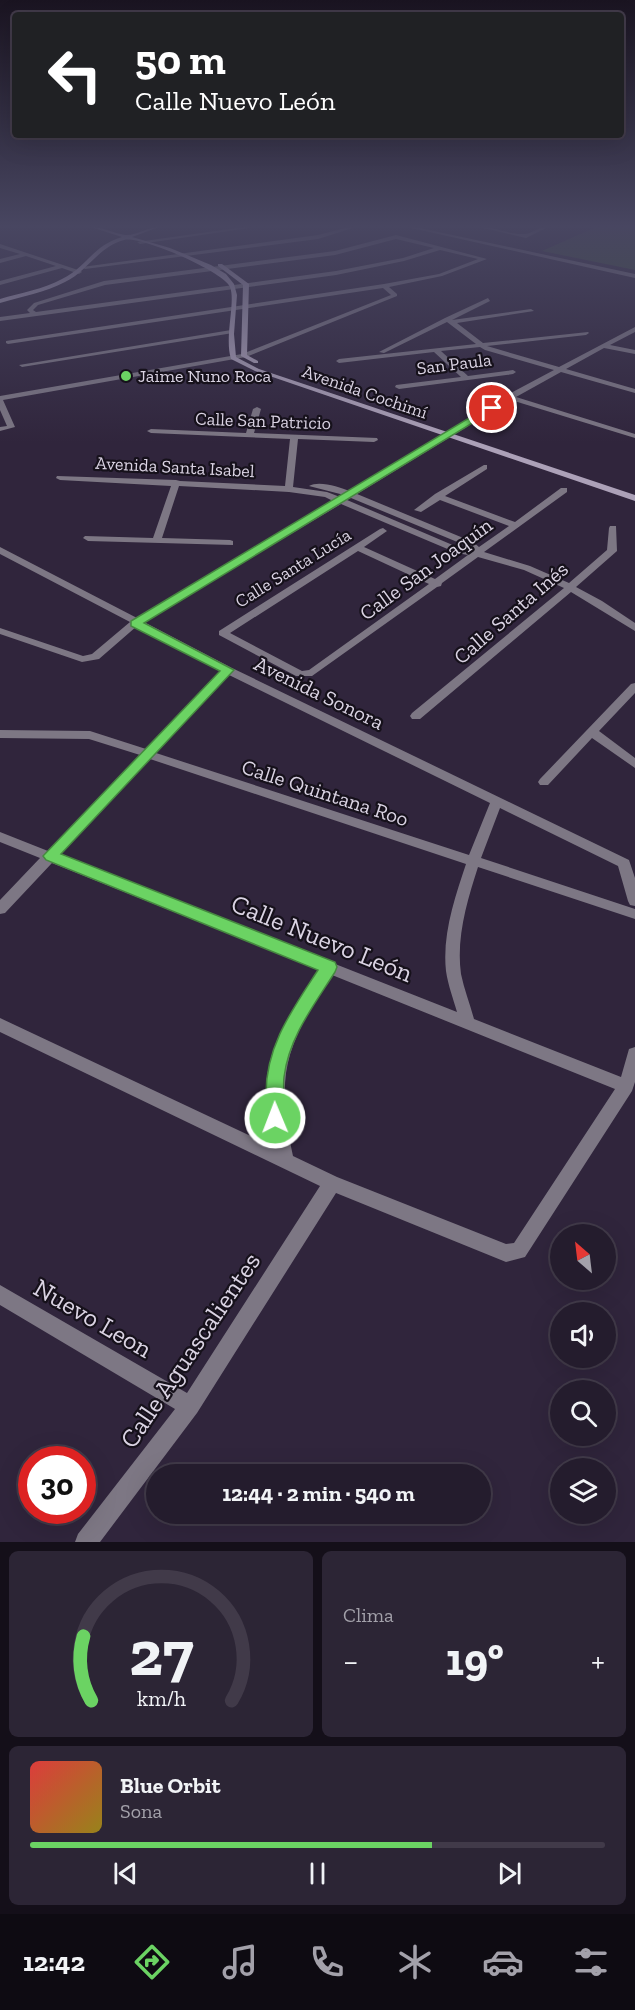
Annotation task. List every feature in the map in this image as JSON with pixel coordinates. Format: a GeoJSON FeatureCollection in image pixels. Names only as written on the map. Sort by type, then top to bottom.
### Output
{"type":"FeatureCollection","features":[{"type":"Feature","properties":{"kind":"street"},"geometry":{"type":"LineString","coordinates":[[34,314],[30,310],[36,304],[52,299]]}},
{"type":"Feature","properties":{"kind":"street"},"geometry":{"type":"LineString","coordinates":[[0,319],[141,299]]}},
{"type":"Feature","properties":{"kind":"street"},"geometry":{"type":"LineString","coordinates":[[233,299],[231,333],[233,358]]}},
{"type":"Feature","properties":{"kind":"street"},"geometry":{"type":"LineString","coordinates":[[244,356],[246,299]]}},
{"type":"Feature","properties":{"kind":"street"},"geometry":{"type":"LineString","coordinates":[[8,342],[295,299]]}},
{"type":"Feature","properties":{"kind":"street"},"geometry":{"type":"LineString","coordinates":[[0,429],[11,427],[0,400],[244,356],[385,299]]}},
{"type":"Feature","properties":{"kind":"street"},"geometry":{"type":"LineString","coordinates":[[373,356],[488,300]]}},
{"type":"Feature","properties":{"kind":"street"},"geometry":{"type":"LineString","coordinates":[[448,320],[531,311]]}},
{"type":"Feature","properties":{"kind":"street"},"geometry":{"type":"LineString","coordinates":[[448,320],[487,349],[635,391]]}},
{"type":"Feature","properties":{"kind":"street"},"geometry":{"type":"LineString","coordinates":[[0,631],[89,659],[135,623],[458,431],[510,397],[635,329]]}},
{"type":"Feature","properties":{"kind":"street"},"geometry":{"type":"LineString","coordinates":[[22,365],[231,333]]}},
{"type":"Feature","properties":{"kind":"street"},"geometry":{"type":"LineString","coordinates":[[339,361],[586,333]]}},
{"type":"Feature","properties":{"kind":"street"},"geometry":{"type":"LineString","coordinates":[[602,345],[635,352]]}},
{"type":"Feature","properties":{"kind":"street"},"geometry":{"type":"LineString","coordinates":[[435,350],[466,378]]}},
{"type":"Feature","properties":{"kind":"street","name":"Avenida Cochimí"},"geometry":{"type":"LineString","coordinates":[[244,356],[266,367],[635,490]]}},
{"type":"Feature","properties":{"kind":"street","name":"Avenida Cochimí"},"geometry":{"type":"LineString","coordinates":[[233,358],[257,370],[635,498]]}},
{"type":"Feature","properties":{"kind":"street","name":"San Paula"},"geometry":{"type":"LineString","coordinates":[[399,387],[513,372]]}},
{"type":"Feature","properties":{"kind":"street"},"geometry":{"type":"LineString","coordinates":[[510,397],[635,436]]}},
{"type":"Feature","properties":{"kind":"street"},"geometry":{"type":"LineString","coordinates":[[249,436],[256,409]]}},
{"type":"Feature","properties":{"kind":"street","name":"Calle San Patricio"},"geometry":{"type":"LineString","coordinates":[[151,431],[374,440]]}},
{"type":"Feature","properties":{"kind":"street"},"geometry":{"type":"LineString","coordinates":[[289,489],[294,438]]}},
{"type":"Feature","properties":{"kind":"street"},"geometry":{"type":"LineString","coordinates":[[418,510],[484,467]]}},
{"type":"Feature","properties":{"kind":"street","name":"Avenida Santa Isabel"},"geometry":{"type":"LineString","coordinates":[[60,478],[176,482],[289,489],[320,494],[460,551],[481,553],[568,586],[612,611],[635,628]]}},
{"type":"Feature","properties":{"kind":"street"},"geometry":{"type":"LineString","coordinates":[[157,540],[176,482]]}},
{"type":"Feature","properties":{"kind":"street","name":"Avenida Santa Isabel"},"geometry":{"type":"LineString","coordinates":[[289,489],[326,487],[350,494],[470,544],[481,553]]}},
{"type":"Feature","properties":{"kind":"street","name":"Calle San Joaquín"},"geometry":{"type":"LineString","coordinates":[[307,675],[438,584],[564,490]]}},
{"type":"Feature","properties":{"kind":"street"},"geometry":{"type":"LineString","coordinates":[[438,496],[516,525]]}},
{"type":"Feature","properties":{"kind":"street","name":"Calle Santa Inés"},"geometry":{"type":"LineString","coordinates":[[416,716],[513,638],[568,586],[612,551],[612,528]]}},
{"type":"Feature","properties":{"kind":"street"},"geometry":{"type":"LineString","coordinates":[[421,535],[430,529]]}},
{"type":"Feature","properties":{"kind":"street","name":"Calle Santa Lucía"},"geometry":{"type":"LineString","coordinates":[[307,675],[300,674],[223,633],[382,531]]}},
{"type":"Feature","properties":{"kind":"street"},"geometry":{"type":"LineString","coordinates":[[88,538],[230,543]]}},
{"type":"Feature","properties":{"kind":"street"},"geometry":{"type":"LineString","coordinates":[[358,548],[438,584]]}},
{"type":"Feature","properties":{"kind":"street","name":"Avenida Sonora"},"geometry":{"type":"LineString","coordinates":[[0,550],[228,670],[624,863],[635,902]]}},
{"type":"Feature","properties":{"kind":"street"},"geometry":{"type":"LineString","coordinates":[[0,909],[228,670]]}},
{"type":"Feature","properties":{"kind":"street"},"geometry":{"type":"LineString","coordinates":[[544,782],[635,686]]}},
{"type":"Feature","properties":{"kind":"street"},"geometry":{"type":"LineString","coordinates":[[592,732],[635,764]]}},
{"type":"Feature","properties":{"kind":"street","name":"Calle Quintana Roo"},"geometry":{"type":"LineString","coordinates":[[0,734],[90,735],[145,755],[635,914]]}},
{"type":"Feature","properties":{"kind":"street"},"geometry":{"type":"LineString","coordinates":[[468,1023],[453,966],[454,943],[471,861],[497,801]]}},
{"type":"Feature","properties":{"kind":"street","name":"Calle Nuevo León"},"geometry":{"type":"LineString","coordinates":[[0,837],[626,1086]]}},
{"type":"Feature","properties":{"kind":"street"},"geometry":{"type":"LineString","coordinates":[[285,1160],[275,1118],[275,1078],[282,1046],[298,1014],[329,967]]}},
{"type":"Feature","properties":{"kind":"street"},"geometry":{"type":"LineString","coordinates":[[0,1025],[332,1183],[506,1252],[519,1251],[626,1086],[635,1054]]}},
{"type":"Feature","properties":{"kind":"street","name":"Calle Aguascalientes"},"geometry":{"type":"LineString","coordinates":[[86,1542],[190,1406],[332,1183]]}},
{"type":"Feature","properties":{"kind":"street","name":"Nuevo Leon"},"geometry":{"type":"LineString","coordinates":[[0,1294],[190,1406]]}},
{"type":"Feature","properties":{"kind":"place","name":"Jaime Nuno Roca"},"geometry":{"type":"Point","coordinates":[126,376]}},
{"type":"Feature","properties":{"kind":"route"},"geometry":{"type":"LineString","coordinates":[[275,1118],[275,1078],[282,1046],[298,1014],[329,967],[51,856],[228,670],[135,623],[492,408]]}}]}
